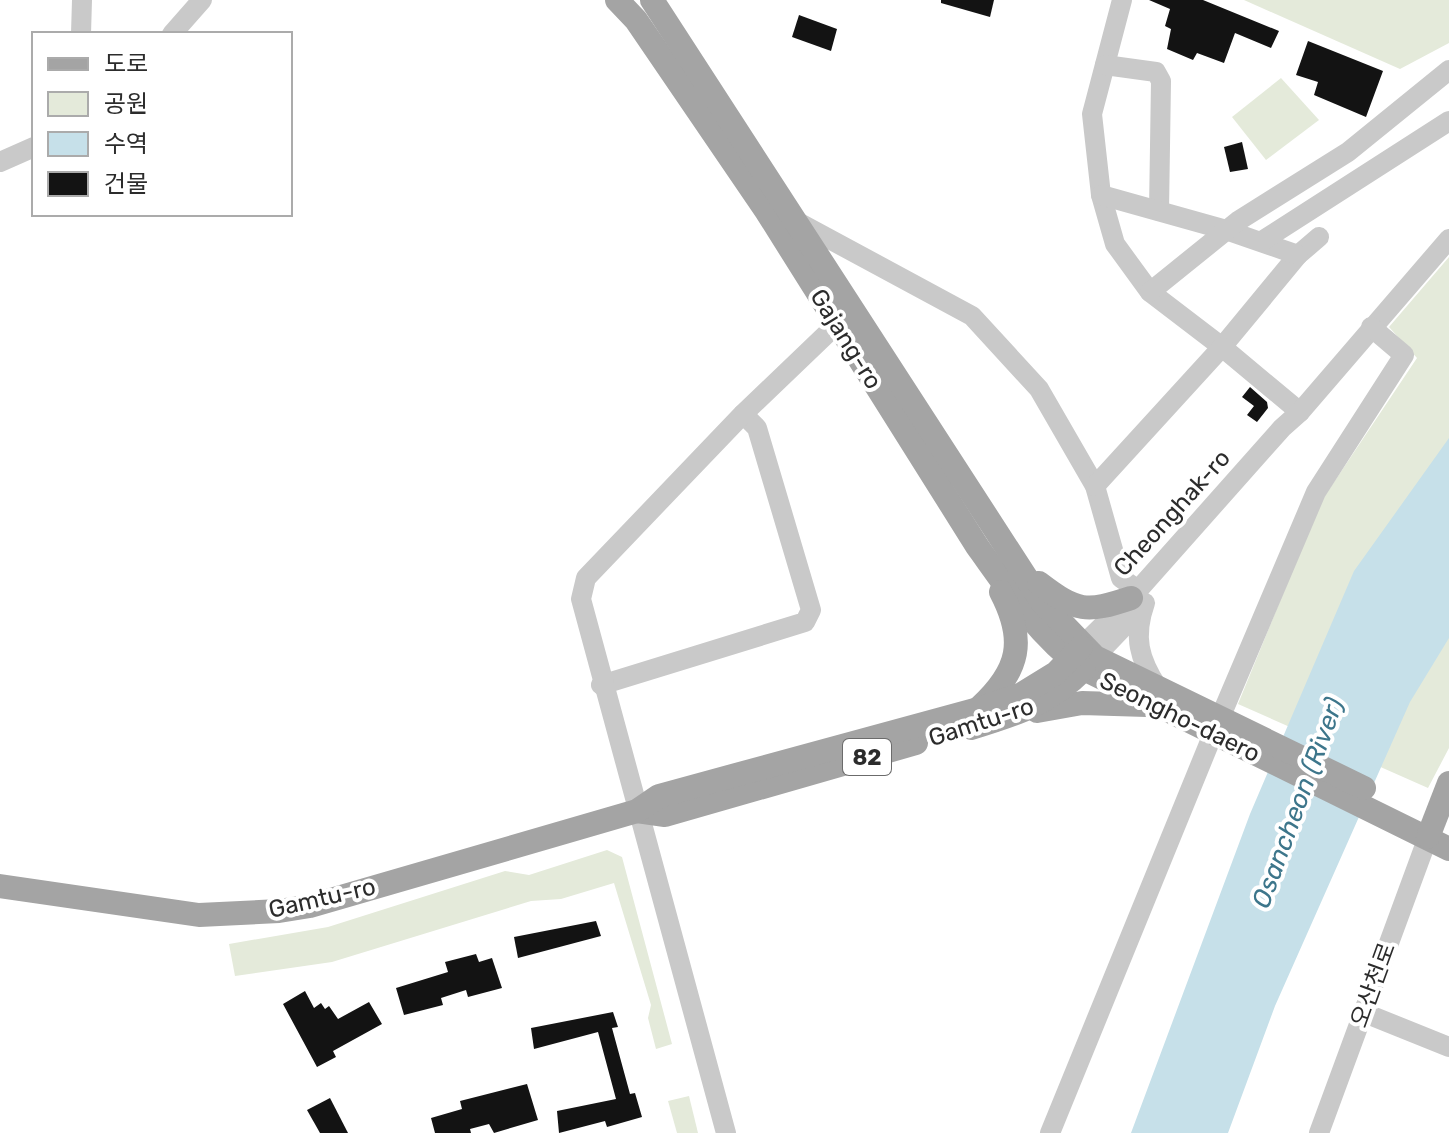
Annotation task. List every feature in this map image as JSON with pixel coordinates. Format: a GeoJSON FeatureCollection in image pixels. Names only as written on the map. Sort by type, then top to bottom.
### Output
{"type":"FeatureCollection","features":[{"type":"Feature","properties":{"kind":"main road","name":"Gajang-ro"},"geometry":{"type":"LineString","coordinates":[[617,0],[636,20],[767,212],[977,546],[1011,594],[1083,658]]}},
{"type":"Feature","properties":{"kind":"main road","name":"Gajang-ro"},"geometry":{"type":"LineString","coordinates":[[656,1],[1008,551],[1083,658]]}},
{"type":"Feature","properties":{"kind":"main road"},"geometry":{"type":"LineString","coordinates":[[977,546],[1008,606],[1018,639],[1011,667],[995,693],[978,709]]}},
{"type":"Feature","properties":{"kind":"main road"},"geometry":{"type":"LineString","coordinates":[[1008,551],[1030,576],[1069,606],[1096,610],[1138,597]]}},
{"type":"Feature","properties":{"kind":"main road","name":"Seongho-daero"},"geometry":{"type":"LineString","coordinates":[[1083,658],[1156,697],[1433,831]]}},
{"type":"Feature","properties":{"kind":"main road","name":"Gamtu-ro"},"geometry":{"type":"LineString","coordinates":[[0,886],[199,915],[279,911],[310,906],[637,811],[659,796],[978,709],[1041,685],[1083,658]]}},
{"type":"Feature","properties":{"kind":"main road","name":"Gamtu-ro"},"geometry":{"type":"LineString","coordinates":[[637,811],[665,815],[1011,716],[1050,699],[1083,658]]}},
{"type":"Feature","properties":{"kind":"main road"},"geometry":{"type":"LineString","coordinates":[[1011,716],[1082,703],[1156,697]]}},
{"type":"Feature","properties":{"kind":"main road","name":"오산천로"},"geometry":{"type":"LineString","coordinates":[[1433,831],[1449,783]]}},
{"type":"Feature","properties":{"kind":"street"},"geometry":{"type":"LineString","coordinates":[[81,32],[82,0]]}},
{"type":"Feature","properties":{"kind":"street"},"geometry":{"type":"LineString","coordinates":[[174,32],[202,0]]}},
{"type":"Feature","properties":{"kind":"street"},"geometry":{"type":"LineString","coordinates":[[1122,0],[1092,114],[1101,195],[1115,244],[1150,292],[1300,412]]}},
{"type":"Feature","properties":{"kind":"street"},"geometry":{"type":"LineString","coordinates":[[636,20],[656,1]]}},
{"type":"Feature","properties":{"kind":"street"},"geometry":{"type":"LineString","coordinates":[[1105,65],[1156,72],[1161,81],[1159,211]]}},
{"type":"Feature","properties":{"kind":"street"},"geometry":{"type":"LineString","coordinates":[[1150,292],[1226,230],[1303,177],[1348,152],[1449,70]]}},
{"type":"Feature","properties":{"kind":"street"},"geometry":{"type":"LineString","coordinates":[[1262,241],[1449,121]]}},
{"type":"Feature","properties":{"kind":"street"},"geometry":{"type":"LineString","coordinates":[[0,162],[32,148]]}},
{"type":"Feature","properties":{"kind":"street"},"geometry":{"type":"LineString","coordinates":[[1101,195],[1226,230],[1298,255]]}},
{"type":"Feature","properties":{"kind":"street"},"geometry":{"type":"LineString","coordinates":[[796,221],[972,316],[1039,389],[1095,486],[1121,578],[1138,597],[1137,637],[1156,697]]}},
{"type":"Feature","properties":{"kind":"street"},"geometry":{"type":"LineString","coordinates":[[1095,486],[1222,347],[1298,255],[1319,237]]}},
{"type":"Feature","properties":{"kind":"street","name":"Cheonghak-ro"},"geometry":{"type":"LineString","coordinates":[[1083,658],[1289,438],[1300,412],[1449,239]]}},
{"type":"Feature","properties":{"kind":"street"},"geometry":{"type":"LineString","coordinates":[[726,1133],[601,685],[581,599],[586,578],[743,414],[837,324]]}},
{"type":"Feature","properties":{"kind":"street"},"geometry":{"type":"LineString","coordinates":[[1050,1133],[1223,729],[1316,492],[1404,355],[1371,327]]}},
{"type":"Feature","properties":{"kind":"street"},"geometry":{"type":"LineString","coordinates":[[601,685],[805,622],[811,610],[757,428],[743,414]]}},
{"type":"Feature","properties":{"kind":"street","name":"오산천로"},"geometry":{"type":"LineString","coordinates":[[1319,1133],[1362,1012],[1433,831]]}},
{"type":"Feature","properties":{"kind":"street"},"geometry":{"type":"LineString","coordinates":[[1362,1012],[1449,1047]]}},
{"type":"Feature","properties":{"kind":"green space"},"geometry":{"type":"Polygon","coordinates":[[[1244,0],[1449,0],[1449,43],[1400,69],[1244,0]]]}},
{"type":"Feature","properties":{"kind":"green space"},"geometry":{"type":"Polygon","coordinates":[[[1281,78],[1319,120],[1266,160],[1232,117],[1281,78]]]}},
{"type":"Feature","properties":{"kind":"green space"},"geometry":{"type":"Polygon","coordinates":[[[1449,257],[1449,748],[1428,788],[1238,704],[1320,503],[1417,358],[1389,327],[1449,257]]]}},
{"type":"Feature","properties":{"kind":"green space"},"geometry":{"type":"Polygon","coordinates":[[[607,850],[622,857],[672,1044],[656,1049],[648,1018],[651,1005],[614,883],[561,899],[531,901],[332,962],[235,976],[229,944],[328,927],[505,871],[529,875],[607,850]]]}},
{"type":"Feature","properties":{"kind":"green space"},"geometry":{"type":"Polygon","coordinates":[[[689,1096],[698,1133],[677,1133],[668,1101],[689,1096]]]}},
{"type":"Feature","properties":{"kind":"water","name":"Osancheon (River)"},"geometry":{"type":"Polygon","coordinates":[[[1449,438],[1449,638],[1410,702],[1275,1006],[1228,1133],[1131,1133],[1250,814],[1354,571],[1449,438]]]}},
{"type":"Feature","properties":{"kind":"building"},"geometry":{"type":"Polygon","coordinates":[[[941,0],[994,0],[990,17],[941,3],[941,0]]]}},
{"type":"Feature","properties":{"kind":"building"},"geometry":{"type":"Polygon","coordinates":[[[1149,0],[1203,0],[1279,31],[1271,48],[1235,33],[1224,63],[1197,53],[1193,60],[1167,49],[1171,29],[1165,26],[1170,9],[1149,0]]]}},
{"type":"Feature","properties":{"kind":"building"},"geometry":{"type":"Polygon","coordinates":[[[799,15],[837,29],[831,51],[792,37],[799,15]]]}},
{"type":"Feature","properties":{"kind":"building"},"geometry":{"type":"Polygon","coordinates":[[[1308,41],[1383,71],[1366,117],[1314,95],[1318,82],[1296,75],[1308,41]]]}},
{"type":"Feature","properties":{"kind":"building"},"geometry":{"type":"Polygon","coordinates":[[[1242,142],[1248,169],[1230,172],[1224,147],[1242,142]]]}},
{"type":"Feature","properties":{"kind":"building"},"geometry":{"type":"Polygon","coordinates":[[[1250,387],[1267,402],[1268,408],[1257,422],[1247,415],[1254,406],[1242,397],[1250,387]]]}},
{"type":"Feature","properties":{"kind":"building"},"geometry":{"type":"Polygon","coordinates":[[[596,921],[601,936],[518,958],[514,937],[596,921]]]}},
{"type":"Feature","properties":{"kind":"building"},"geometry":{"type":"Polygon","coordinates":[[[476,954],[479,962],[492,958],[502,988],[468,997],[466,990],[441,998],[443,1005],[404,1015],[396,988],[448,972],[445,962],[476,954]]]}},
{"type":"Feature","properties":{"kind":"building"},"geometry":{"type":"Polygon","coordinates":[[[305,991],[314,1008],[321,1003],[325,1009],[329,1006],[338,1019],[369,1002],[382,1024],[333,1051],[336,1057],[317,1067],[283,1004],[305,991]]]}},
{"type":"Feature","properties":{"kind":"building"},"geometry":{"type":"Polygon","coordinates":[[[613,1012],[618,1027],[612,1028],[630,1094],[635,1093],[642,1117],[607,1127],[605,1121],[559,1133],[557,1111],[616,1099],[598,1032],[534,1049],[531,1028],[613,1012]]]}},
{"type":"Feature","properties":{"kind":"building"},"geometry":{"type":"Polygon","coordinates":[[[527,1084],[538,1120],[494,1133],[489,1124],[470,1129],[471,1133],[435,1133],[431,1118],[462,1109],[460,1101],[527,1084]]]}},
{"type":"Feature","properties":{"kind":"building"},"geometry":{"type":"Polygon","coordinates":[[[330,1098],[348,1133],[320,1133],[307,1110],[330,1098]]]}}]}
